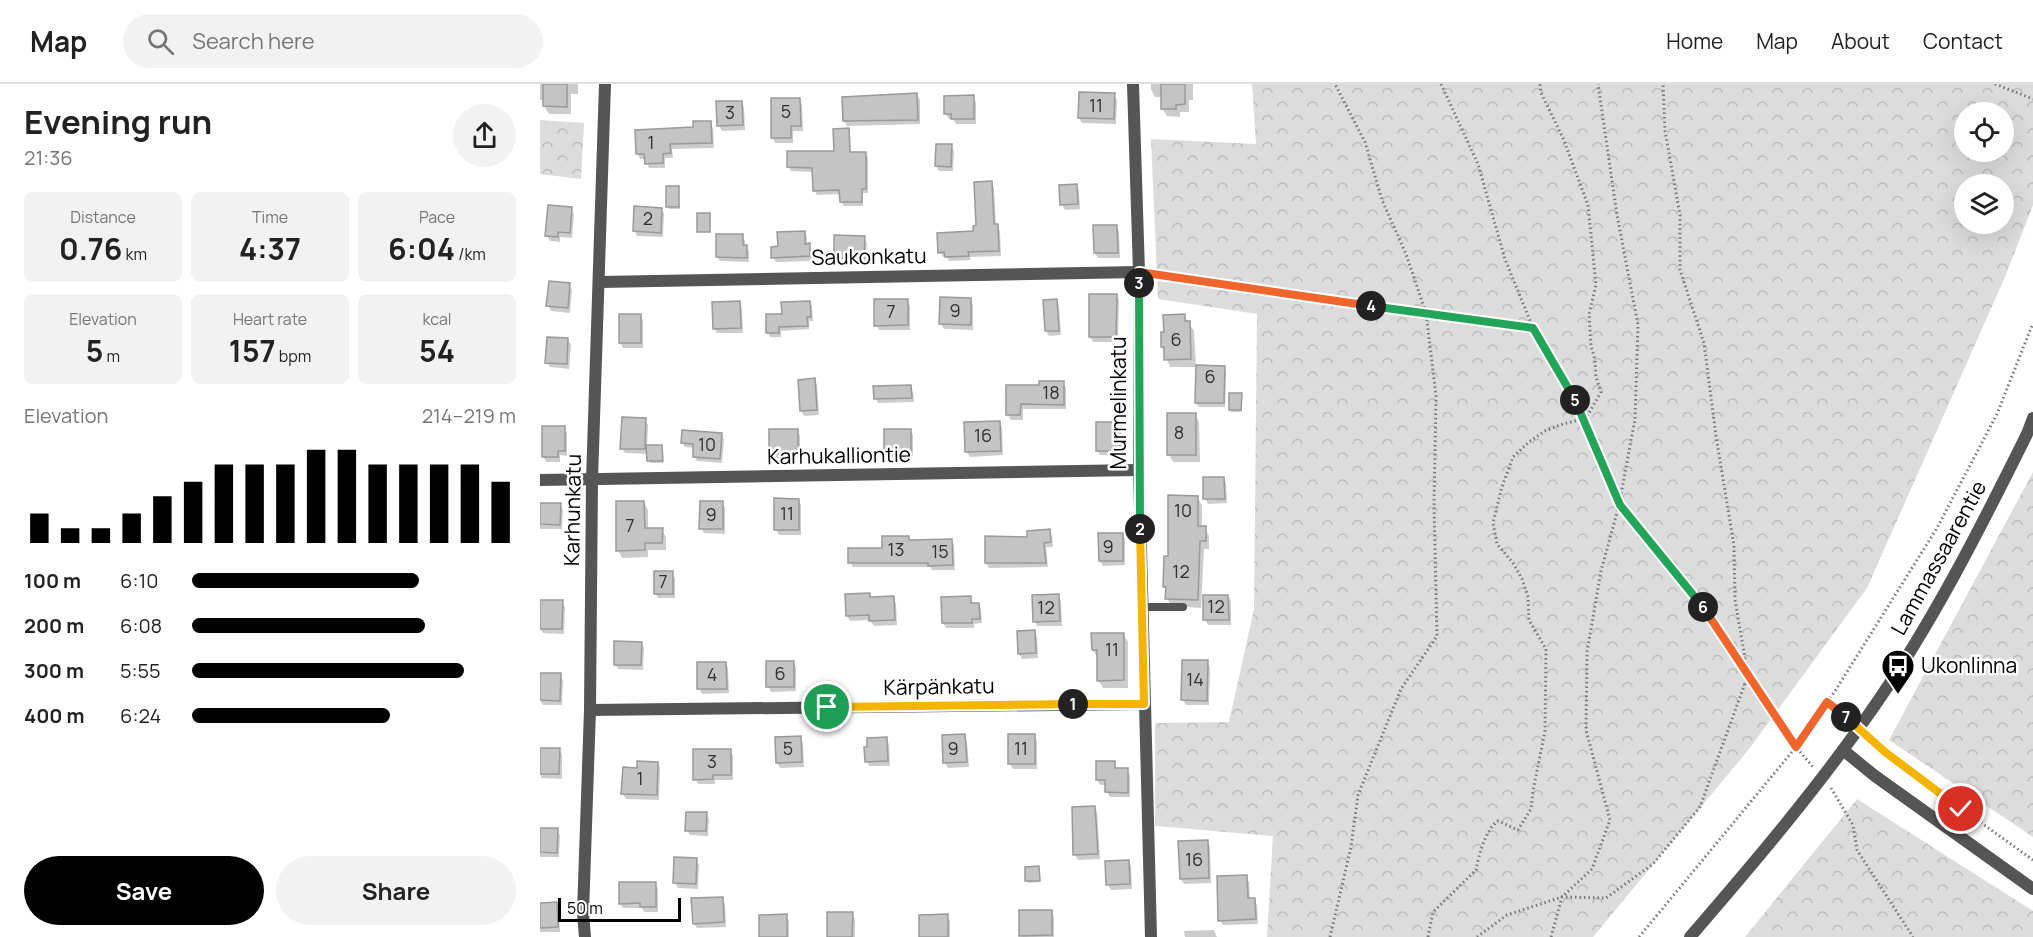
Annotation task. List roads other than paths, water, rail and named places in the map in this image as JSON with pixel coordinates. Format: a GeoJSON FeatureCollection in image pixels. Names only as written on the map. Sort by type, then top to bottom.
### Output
{"type":"FeatureCollection","features":[{"type":"Feature","properties":{"kind":"street","name":"Karhunkatu"},"geometry":{"type":"LineString","coordinates":[[585,937],[583,913],[590,710],[592,480],[605,84]]}},
{"type":"Feature","properties":{"kind":"street","name":"Murmelinkatu"},"geometry":{"type":"LineString","coordinates":[[1133,84],[1139,272],[1139,470],[1151,937]]}},
{"type":"Feature","properties":{"kind":"street","name":"Saukonkatu"},"geometry":{"type":"LineString","coordinates":[[600,282],[1139,272]]}},
{"type":"Feature","properties":{"kind":"street","name":"Lammassaarentie"},"geometry":{"type":"LineString","coordinates":[[1690,937],[1751,867],[1823,778],[1902,663],[1970,548],[2033,418]]}},
{"type":"Feature","properties":{"kind":"street","name":"Karhukalliontie"},"geometry":{"type":"LineString","coordinates":[[540,480],[1139,470]]}},
{"type":"Feature","properties":{"kind":"street","name":"Kärpänkatu"},"geometry":{"type":"LineString","coordinates":[[590,710],[1144,704]]}},
{"type":"Feature","properties":{"kind":"street"},"geometry":{"type":"LineString","coordinates":[[1843,750],[1875,776],[2033,889]]}},
{"type":"Feature","properties":{"kind":"lane"},"geometry":{"type":"LineString","coordinates":[[1142,606],[1183,608]]}},
{"type":"Feature","properties":{"kind":"place","name":"Ukonlinna"},"geometry":{"type":"Point","coordinates":[1898,695]}}]}
